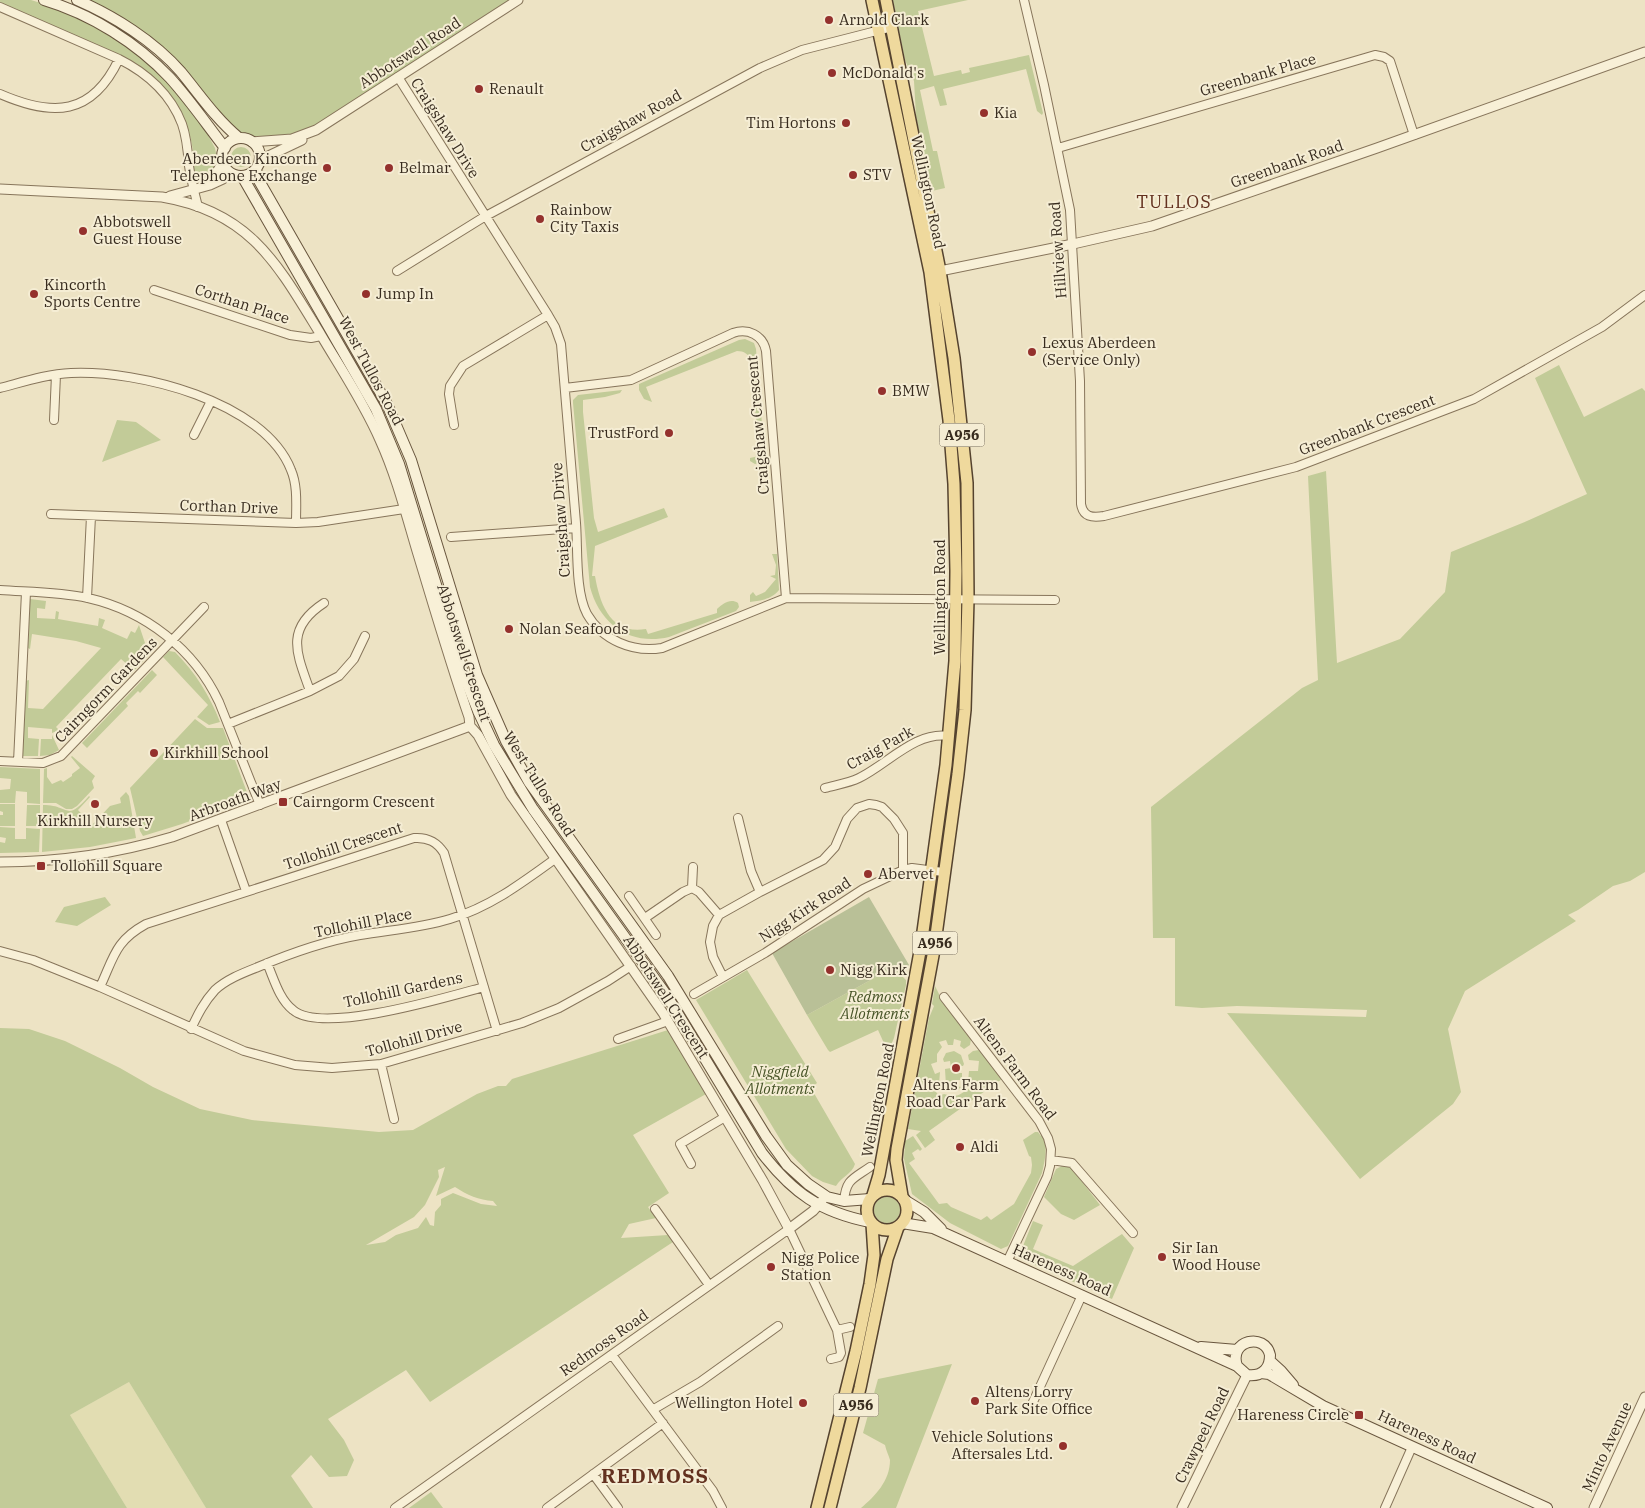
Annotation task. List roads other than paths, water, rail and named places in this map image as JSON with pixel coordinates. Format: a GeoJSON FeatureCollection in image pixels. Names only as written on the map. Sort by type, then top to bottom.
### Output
{"type":"FeatureCollection","features":[{"type":"Feature","properties":{"kind":"main road"},"geometry":{"type":"LineString","coordinates":[[44,0],[83,16],[115,33],[144,54],[170,78],[225,148]]}},
{"type":"Feature","properties":{"kind":"main road"},"geometry":{"type":"LineString","coordinates":[[77,0],[123,25],[164,55],[180,71],[214,113],[239,138],[252,142],[258,150],[258,164],[252,172],[242,176],[230,172],[222,157],[225,148],[239,138]]}},
{"type":"Feature","properties":{"kind":"main road","name":"Wellington Road"},"geometry":{"type":"LineString","coordinates":[[872,0],[935,272]]}},
{"type":"Feature","properties":{"kind":"main road","name":"Wellington Road"},"geometry":{"type":"LineString","coordinates":[[871,1197],[879,1175],[916,976],[958,774],[965,710],[962,599],[949,420],[935,272],[886,0]]}},
{"type":"Feature","properties":{"kind":"main road","name":"West Tullos Road"},"geometry":{"type":"LineString","coordinates":[[258,164],[258,179],[387,404],[400,432],[411,460],[477,675],[506,741],[544,803],[668,976],[777,1153],[808,1184],[827,1197],[844,1201],[871,1197]]}},
{"type":"Feature","properties":{"kind":"main road","name":"West Tullos Road"},"geometry":{"type":"LineString","coordinates":[[242,176],[324,316],[380,418],[399,464],[464,676],[478,712],[494,745],[533,809],[672,1004],[762,1152],[782,1177],[802,1195],[839,1214],[871,1223]]}},
{"type":"Feature","properties":{"kind":"main road","name":"Wellington Road"},"geometry":{"type":"LineString","coordinates":[[903,1198],[896,1160],[897,1149],[930,970],[955,661],[962,599]]}},
{"type":"Feature","properties":{"kind":"main road"},"geometry":{"type":"LineString","coordinates":[[871,1197],[882,1190],[893,1190],[903,1198]]}},
{"type":"Feature","properties":{"kind":"main road","name":"A956"},"geometry":{"type":"LineString","coordinates":[[817,1508],[854,1359],[870,1284],[874,1255],[871,1223],[866,1210],[871,1197]]}},
{"type":"Feature","properties":{"kind":"main road","name":"A956"},"geometry":{"type":"LineString","coordinates":[[830,1508],[860,1388],[887,1258],[907,1211],[903,1198]]}},
{"type":"Feature","properties":{"kind":"main road","name":"Hareness Road"},"geometry":{"type":"LineString","coordinates":[[903,1198],[924,1212],[946,1234]]}},
{"type":"Feature","properties":{"kind":"main road"},"geometry":{"type":"LineString","coordinates":[[871,1223],[884,1230],[900,1225]]}},
{"type":"Feature","properties":{"kind":"main road","name":"Hareness Road"},"geometry":{"type":"LineString","coordinates":[[900,1225],[926,1226],[946,1234],[1237,1366]]}},
{"type":"Feature","properties":{"kind":"main road"},"geometry":{"type":"LineString","coordinates":[[1247,1342],[1259,1342],[1268,1350],[1270,1361],[1267,1368],[1261,1373],[1247,1374],[1237,1366],[1238,1350],[1247,1342]]}},
{"type":"Feature","properties":{"kind":"main road","name":"Hareness Road"},"geometry":{"type":"LineString","coordinates":[[1193,1346],[1238,1350]]}},
{"type":"Feature","properties":{"kind":"main road","name":"Hareness Road"},"geometry":{"type":"LineString","coordinates":[[1270,1361],[1297,1390]]}},
{"type":"Feature","properties":{"kind":"main road","name":"Hareness Road"},"geometry":{"type":"LineString","coordinates":[[1261,1373],[1269,1374],[1323,1406],[1548,1508]]}},
{"type":"Feature","properties":{"kind":"street","name":"Abbotswell Road"},"geometry":{"type":"LineString","coordinates":[[316,130],[518,0]]}},
{"type":"Feature","properties":{"kind":"street","name":"Hillview Road"},"geometry":{"type":"LineString","coordinates":[[1024,0],[1058,148],[1070,210],[1080,382],[1081,504]]}},
{"type":"Feature","properties":{"kind":"street"},"geometry":{"type":"LineString","coordinates":[[0,7],[134,66],[149,78],[168,98],[182,125],[198,207]]}},
{"type":"Feature","properties":{"kind":"street","name":"Craigshaw Road"},"geometry":{"type":"LineString","coordinates":[[397,271],[484,217],[703,98],[781,58],[802,50],[892,27]]}},
{"type":"Feature","properties":{"kind":"street","name":"Greenbank Road"},"geometry":{"type":"LineString","coordinates":[[935,272],[1152,226],[1645,52]]}},
{"type":"Feature","properties":{"kind":"street","name":"Greenbank Place"},"geometry":{"type":"LineString","coordinates":[[1058,148],[1375,55],[1390,61],[1414,135]]}},
{"type":"Feature","properties":{"kind":"street"},"geometry":{"type":"LineString","coordinates":[[0,94],[30,105],[52,108],[74,105],[90,98],[102,88],[119,59]]}},
{"type":"Feature","properties":{"kind":"street","name":"Craigshaw Drive"},"geometry":{"type":"LineString","coordinates":[[398,77],[484,217],[555,327],[561,344],[580,593],[582,603],[595,625],[604,634],[621,644],[645,649],[662,648],[786,598],[1055,600]]}},
{"type":"Feature","properties":{"kind":"street"},"geometry":{"type":"LineString","coordinates":[[252,142],[292,140],[316,130]]}},
{"type":"Feature","properties":{"kind":"street"},"geometry":{"type":"LineString","coordinates":[[258,164],[301,141],[316,130]]}},
{"type":"Feature","properties":{"kind":"street","name":"Abbotswell Crescent"},"geometry":{"type":"LineString","coordinates":[[194,190],[216,175],[223,162]]}},
{"type":"Feature","properties":{"kind":"street","name":"Abbotswell Crescent"},"geometry":{"type":"LineString","coordinates":[[0,189],[162,197],[180,195],[210,186],[223,179]]}},
{"type":"Feature","properties":{"kind":"street","name":"Abbotswell Crescent"},"geometry":{"type":"LineString","coordinates":[[162,197],[217,214],[240,228],[265,251],[284,275],[357,395],[380,440],[404,509],[450,664],[470,717],[470,726],[478,735],[512,794],[555,859],[668,1021],[789,1229],[837,1330],[840,1355],[831,1359]]}},
{"type":"Feature","properties":{"kind":"street","name":"Corthan Place"},"geometry":{"type":"LineString","coordinates":[[154,290],[290,334],[311,338],[321,336]]}},
{"type":"Feature","properties":{"kind":"street","name":"Greenbank Crescent"},"geometry":{"type":"LineString","coordinates":[[1081,504],[1083,511],[1087,515],[1096,518],[1296,468],[1474,399],[1602,327],[1645,295]]}},
{"type":"Feature","properties":{"kind":"street"},"geometry":{"type":"LineString","coordinates":[[454,425],[450,386],[456,374],[463,366],[548,315]]}},
{"type":"Feature","properties":{"kind":"street","name":"Craigshaw Crescent"},"geometry":{"type":"LineString","coordinates":[[564,388],[628,380],[733,333],[746,332],[762,340],[766,351],[786,598]]}},
{"type":"Feature","properties":{"kind":"street"},"geometry":{"type":"LineString","coordinates":[[0,388],[56,375],[71,373],[97,374],[143,379],[184,390],[212,401],[257,427],[270,438],[283,454],[292,470],[295,486],[296,523]]}},
{"type":"Feature","properties":{"kind":"street"},"geometry":{"type":"LineString","coordinates":[[54,420],[56,375]]}},
{"type":"Feature","properties":{"kind":"street"},"geometry":{"type":"LineString","coordinates":[[194,435],[212,401]]}},
{"type":"Feature","properties":{"kind":"street","name":"Corthan Drive"},"geometry":{"type":"LineString","coordinates":[[51,514],[296,523],[318,522],[404,509]]}},
{"type":"Feature","properties":{"kind":"street"},"geometry":{"type":"LineString","coordinates":[[87,598],[91,516]]}},
{"type":"Feature","properties":{"kind":"street"},"geometry":{"type":"LineString","coordinates":[[451,537],[576,528]]}},
{"type":"Feature","properties":{"kind":"street"},"geometry":{"type":"LineString","coordinates":[[0,590],[87,598],[110,604],[150,623],[172,640],[205,676],[217,698],[260,805]]}},
{"type":"Feature","properties":{"kind":"street"},"geometry":{"type":"LineString","coordinates":[[18,762],[26,592]]}},
{"type":"Feature","properties":{"kind":"street"},"geometry":{"type":"LineString","coordinates":[[310,691],[297,656],[297,635],[306,618],[324,603]]}},
{"type":"Feature","properties":{"kind":"street"},"geometry":{"type":"LineString","coordinates":[[172,640],[204,607]]}},
{"type":"Feature","properties":{"kind":"street"},"geometry":{"type":"LineString","coordinates":[[228,724],[310,691],[339,676],[354,659],[365,636]]}},
{"type":"Feature","properties":{"kind":"street","name":"Cairngorm Gardens"},"geometry":{"type":"LineString","coordinates":[[0,761],[43,763],[52,761],[64,754],[172,640]]}},
{"type":"Feature","properties":{"kind":"street","name":"Arbroath Way"},"geometry":{"type":"LineString","coordinates":[[0,862],[69,859],[122,851],[172,837],[470,726]]}},
{"type":"Feature","properties":{"kind":"street","name":"Craig Park"},"geometry":{"type":"LineString","coordinates":[[825,788],[858,779],[930,736],[950,736]]}},
{"type":"Feature","properties":{"kind":"street"},"geometry":{"type":"LineString","coordinates":[[723,977],[713,957],[710,942],[713,926],[719,915],[823,860],[835,847],[852,812],[857,808],[869,804],[882,808],[899,825],[903,833],[903,870]]}},
{"type":"Feature","properties":{"kind":"street"},"geometry":{"type":"LineString","coordinates":[[738,818],[751,871],[760,892]]}},
{"type":"Feature","properties":{"kind":"street"},"geometry":{"type":"LineString","coordinates":[[221,820],[246,891]]}},
{"type":"Feature","properties":{"kind":"street","name":"Tollohill Crescent"},"geometry":{"type":"LineString","coordinates":[[100,987],[116,949],[127,936],[146,924],[414,838],[420,838],[433,841],[444,853],[497,1031]]}},
{"type":"Feature","properties":{"kind":"street","name":"Tollohill Place"},"geometry":{"type":"LineString","coordinates":[[191,1028],[202,1005],[227,981],[267,963],[316,946],[358,935],[423,925],[463,915],[506,894],[555,859]]}},
{"type":"Feature","properties":{"kind":"street"},"geometry":{"type":"LineString","coordinates":[[692,888],[693,866]]}},
{"type":"Feature","properties":{"kind":"street","name":"Nigg Kirk Road"},"geometry":{"type":"LineString","coordinates":[[694,994],[766,953],[863,889],[903,870],[912,868],[938,871]]}},
{"type":"Feature","properties":{"kind":"street"},"geometry":{"type":"LineString","coordinates":[[692,888],[699,892],[719,915]]}},
{"type":"Feature","properties":{"kind":"street"},"geometry":{"type":"LineString","coordinates":[[645,918],[692,888]]}},
{"type":"Feature","properties":{"kind":"street"},"geometry":{"type":"LineString","coordinates":[[629,896],[656,935]]}},
{"type":"Feature","properties":{"kind":"street","name":"Tollohill Drive"},"geometry":{"type":"LineString","coordinates":[[0,951],[33,960],[100,987],[244,1051],[295,1065],[332,1068],[381,1064],[522,1023],[559,1008],[631,966]]}},
{"type":"Feature","properties":{"kind":"street","name":"Tollohill Gardens"},"geometry":{"type":"LineString","coordinates":[[267,963],[286,1002],[293,1011],[311,1018],[342,1018],[388,1010],[484,987]]}},
{"type":"Feature","properties":{"kind":"street","name":"Altens Farm Road"},"geometry":{"type":"LineString","coordinates":[[944,997],[1043,1127],[1048,1138],[1051,1160],[1047,1177],[1007,1262]]}},
{"type":"Feature","properties":{"kind":"street"},"geometry":{"type":"LineString","coordinates":[[618,1040],[668,1021]]}},
{"type":"Feature","properties":{"kind":"street"},"geometry":{"type":"LineString","coordinates":[[381,1064],[394,1119]]}},
{"type":"Feature","properties":{"kind":"street"},"geometry":{"type":"LineString","coordinates":[[691,1164],[680,1144],[725,1117]]}},
{"type":"Feature","properties":{"kind":"street"},"geometry":{"type":"LineString","coordinates":[[1051,1160],[1072,1162],[1133,1233]]}},
{"type":"Feature","properties":{"kind":"street"},"geometry":{"type":"LineString","coordinates":[[844,1201],[846,1186],[870,1167]]}},
{"type":"Feature","properties":{"kind":"street"},"geometry":{"type":"LineString","coordinates":[[856,1177],[862,1184]]}},
{"type":"Feature","properties":{"kind":"street","name":"Redmoss Road"},"geometry":{"type":"LineString","coordinates":[[395,1508],[789,1229],[827,1197]]}},
{"type":"Feature","properties":{"kind":"street"},"geometry":{"type":"LineString","coordinates":[[655,1209],[709,1285]]}},
{"type":"Feature","properties":{"kind":"street"},"geometry":{"type":"LineString","coordinates":[[1033,1402],[1082,1296]]}},
{"type":"Feature","properties":{"kind":"street"},"geometry":{"type":"LineString","coordinates":[[654,1409],[700,1382],[778,1326]]}},
{"type":"Feature","properties":{"kind":"street"},"geometry":{"type":"LineString","coordinates":[[837,1330],[850,1327]]}},
{"type":"Feature","properties":{"kind":"street"},"geometry":{"type":"LineString","coordinates":[[612,1355],[713,1490],[722,1508]]}},
{"type":"Feature","properties":{"kind":"street","name":"Crawpeel Road"},"geometry":{"type":"LineString","coordinates":[[1182,1508],[1247,1374]]}},
{"type":"Feature","properties":{"kind":"street","name":"Minto Avenue"},"geometry":{"type":"LineString","coordinates":[[1594,1508],[1645,1397]]}},
{"type":"Feature","properties":{"kind":"street"},"geometry":{"type":"LineString","coordinates":[[547,1508],[663,1423]]}},
{"type":"Feature","properties":{"kind":"street"},"geometry":{"type":"LineString","coordinates":[[1384,1508],[1412,1446]]}},
{"type":"Feature","properties":{"kind":"street"},"geometry":{"type":"LineString","coordinates":[[593,1474],[618,1508]]}},
{"type":"Feature","properties":{"kind":"place","name":"Arnold Clark"},"geometry":{"type":"Point","coordinates":[829,20]}},
{"type":"Feature","properties":{"kind":"place","name":"McDonald's"},"geometry":{"type":"Point","coordinates":[832,73]}},
{"type":"Feature","properties":{"kind":"place","name":"Renault"},"geometry":{"type":"Point","coordinates":[479,89]}},
{"type":"Feature","properties":{"kind":"place","name":"Kia"},"geometry":{"type":"Point","coordinates":[984,113]}},
{"type":"Feature","properties":{"kind":"place","name":"Tim Hortons"},"geometry":{"type":"Point","coordinates":[846,123]}},
{"type":"Feature","properties":{"kind":"place","name":"Aberdeen Kincorth Telephone Exchange"},"geometry":{"type":"Point","coordinates":[327,168]}},
{"type":"Feature","properties":{"kind":"place","name":"Belmar"},"geometry":{"type":"Point","coordinates":[389,168]}},
{"type":"Feature","properties":{"kind":"place","name":"STV"},"geometry":{"type":"Point","coordinates":[853,175]}},
{"type":"Feature","properties":{"kind":"place","name":"Rainbow City Taxis"},"geometry":{"type":"Point","coordinates":[540,219]}},
{"type":"Feature","properties":{"kind":"place","name":"Abbotswell Guest House"},"geometry":{"type":"Point","coordinates":[83,231]}},
{"type":"Feature","properties":{"kind":"place","name":"Kincorth Sports Centre"},"geometry":{"type":"Point","coordinates":[34,294]}},
{"type":"Feature","properties":{"kind":"place","name":"Jump In"},"geometry":{"type":"Point","coordinates":[366,294]}},
{"type":"Feature","properties":{"kind":"place","name":"Lexus Aberdeen (Service Only)"},"geometry":{"type":"Point","coordinates":[1032,352]}},
{"type":"Feature","properties":{"kind":"place","name":"BMW"},"geometry":{"type":"Point","coordinates":[882,391]}},
{"type":"Feature","properties":{"kind":"place","name":"TrustFord"},"geometry":{"type":"Point","coordinates":[669,433]}},
{"type":"Feature","properties":{"kind":"place","name":"Nolan Seafoods"},"geometry":{"type":"Point","coordinates":[509,629]}},
{"type":"Feature","properties":{"kind":"place","name":"Kirkhill School"},"geometry":{"type":"Point","coordinates":[154,753]}},
{"type":"Feature","properties":{"kind":"place","name":"Cairngorm Crescent"},"geometry":{"type":"Point","coordinates":[283,802]}},
{"type":"Feature","properties":{"kind":"place","name":"Kirkhill Nursery"},"geometry":{"type":"Point","coordinates":[95,804]}},
{"type":"Feature","properties":{"kind":"place","name":"Tollohill Square"},"geometry":{"type":"Point","coordinates":[41,866]}},
{"type":"Feature","properties":{"kind":"place","name":"Abervet"},"geometry":{"type":"Point","coordinates":[868,874]}},
{"type":"Feature","properties":{"kind":"place","name":"Nigg Kirk"},"geometry":{"type":"Point","coordinates":[830,970]}},
{"type":"Feature","properties":{"kind":"place","name":"Altens Farm Road Car Park"},"geometry":{"type":"Point","coordinates":[956,1068]}},
{"type":"Feature","properties":{"kind":"place","name":"Aldi"},"geometry":{"type":"Point","coordinates":[960,1147]}},
{"type":"Feature","properties":{"kind":"place","name":"Sir Ian Wood House"},"geometry":{"type":"Point","coordinates":[1162,1257]}},
{"type":"Feature","properties":{"kind":"place","name":"Nigg Police Station"},"geometry":{"type":"Point","coordinates":[771,1267]}},
{"type":"Feature","properties":{"kind":"place","name":"Altens Lorry Park Site Office"},"geometry":{"type":"Point","coordinates":[975,1401]}},
{"type":"Feature","properties":{"kind":"place","name":"Wellington Hotel"},"geometry":{"type":"Point","coordinates":[803,1403]}},
{"type":"Feature","properties":{"kind":"place","name":"Hareness Circle"},"geometry":{"type":"Point","coordinates":[1359,1415]}},
{"type":"Feature","properties":{"kind":"place","name":"Vehicle Solutions Aftersales Ltd."},"geometry":{"type":"Point","coordinates":[1063,1446]}},
{"type":"Feature","properties":{"kind":"district","name":"TULLOS"},"geometry":{"type":"Point","coordinates":[1174,202]}},
{"type":"Feature","properties":{"kind":"district","name":"REDMOSS"},"geometry":{"type":"Point","coordinates":[655,1476]}},
{"type":"Feature","properties":{"kind":"park label","name":"Redmoss Allotments"},"geometry":{"type":"Point","coordinates":[875,1006]}},
{"type":"Feature","properties":{"kind":"park label","name":"Niggfield Allotments"},"geometry":{"type":"Point","coordinates":[780,1080]}}]}
